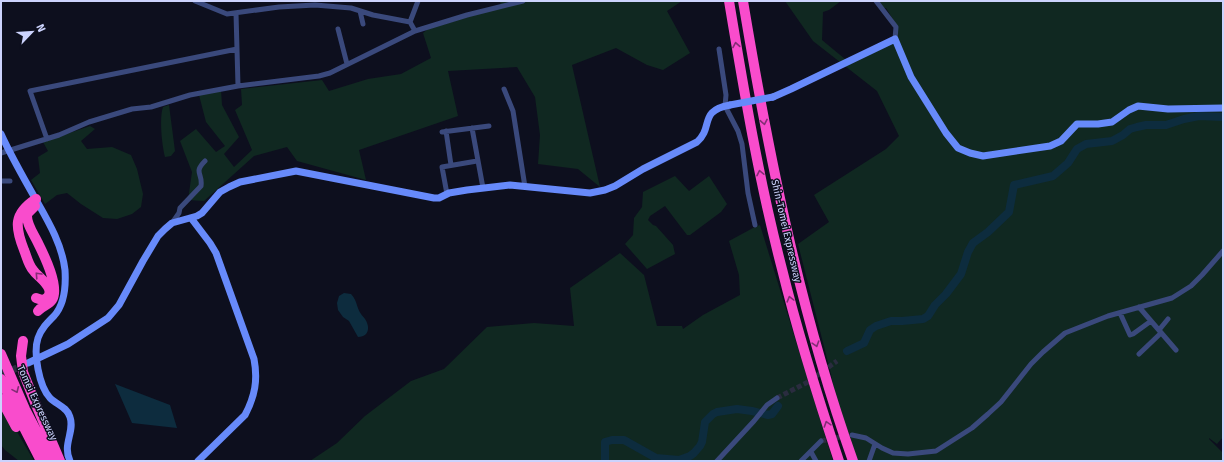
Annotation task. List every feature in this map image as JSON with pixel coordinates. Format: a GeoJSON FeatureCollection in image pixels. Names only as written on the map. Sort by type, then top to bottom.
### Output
{"type":"FeatureCollection","features":[{"type":"Feature","properties":{"kind":"highway","name":"Shin-Tomei Expressway"},"geometry":{"type":"LineString","coordinates":[[729,1],[754,141],[780,261],[800,338],[839,461]]}},
{"type":"Feature","properties":{"kind":"highway","name":"Shin-Tomei Expressway"},"geometry":{"type":"LineString","coordinates":[[743,1],[768,145],[794,260],[834,405],[853,461]]}},
{"type":"Feature","properties":{"kind":"highway"},"geometry":{"type":"LineString","coordinates":[[36,298],[42,300],[46,299],[49,294],[49,289],[33,271],[29,264],[18,228],[19,215],[23,209],[28,204],[37,202]]}},
{"type":"Feature","properties":{"kind":"highway"},"geometry":{"type":"LineString","coordinates":[[37,202],[27,214],[27,220],[50,271],[54,295],[50,303],[38,311]]}},
{"type":"Feature","properties":{"kind":"highway"},"geometry":{"type":"LineString","coordinates":[[23,341],[21,356],[23,372],[60,461]]}},
{"type":"Feature","properties":{"kind":"highway","name":"Tomei Expressway"},"geometry":{"type":"LineString","coordinates":[[1,354],[25,409],[52,461]]}},
{"type":"Feature","properties":{"kind":"highway"},"geometry":{"type":"LineString","coordinates":[[1,379],[41,461]]}},
{"type":"Feature","properties":{"kind":"highway"},"geometry":{"type":"LineString","coordinates":[[1,399],[37,461]]}},
{"type":"Feature","properties":{"kind":"street"},"geometry":{"type":"LineString","coordinates":[[197,1],[227,14],[300,5],[339,4],[360,11],[410,22],[415,31]]}},
{"type":"Feature","properties":{"kind":"street"},"geometry":{"type":"LineString","coordinates":[[410,22],[418,1]]}},
{"type":"Feature","properties":{"kind":"street"},"geometry":{"type":"LineString","coordinates":[[1,153],[47,139],[89,122],[132,109],[151,107],[190,95],[238,86],[319,76],[330,73],[415,31],[467,15],[523,1]]}},
{"type":"Feature","properties":{"kind":"street"},"geometry":{"type":"LineString","coordinates":[[876,1],[896,27],[895,39],[911,77],[946,133],[958,148],[976,154],[983,156],[1050,146],[1061,141],[1077,124],[1112,122],[1129,110],[1138,106],[1168,109],[1223,108]]}},
{"type":"Feature","properties":{"kind":"street"},"geometry":{"type":"LineString","coordinates":[[360,11],[363,24]]}},
{"type":"Feature","properties":{"kind":"street"},"geometry":{"type":"LineString","coordinates":[[236,13],[238,86]]}},
{"type":"Feature","properties":{"kind":"street"},"geometry":{"type":"LineString","coordinates":[[338,29],[347,64]]}},
{"type":"Feature","properties":{"kind":"street"},"geometry":{"type":"LineString","coordinates":[[172,223],[191,218],[202,213],[220,192],[240,182],[291,171],[434,198],[439,198],[447,194],[510,185],[590,193],[606,190],[616,186],[643,169],[697,142],[702,138],[708,117],[715,110],[727,105],[773,97],[895,39]]}},
{"type":"Feature","properties":{"kind":"street"},"geometry":{"type":"LineString","coordinates":[[47,139],[30,91],[237,49]]}},
{"type":"Feature","properties":{"kind":"street"},"geometry":{"type":"LineString","coordinates":[[719,49],[727,105],[742,144],[748,194],[755,225]]}},
{"type":"Feature","properties":{"kind":"street"},"geometry":{"type":"LineString","coordinates":[[504,89],[513,111],[526,187]]}},
{"type":"Feature","properties":{"kind":"street"},"geometry":{"type":"LineString","coordinates":[[451,165],[444,131],[489,126]]}},
{"type":"Feature","properties":{"kind":"street"},"geometry":{"type":"LineString","coordinates":[[472,128],[483,188]]}},
{"type":"Feature","properties":{"kind":"street"},"geometry":{"type":"LineString","coordinates":[[1,134],[53,231],[64,262],[65,282],[63,300],[55,314],[43,327],[38,338],[36,344],[36,360],[41,380],[47,394],[65,409],[70,417],[71,427],[67,451],[70,461]]}},
{"type":"Feature","properties":{"kind":"street"},"geometry":{"type":"LineString","coordinates":[[447,194],[442,167],[477,160]]}},
{"type":"Feature","properties":{"kind":"street"},"geometry":{"type":"LineString","coordinates":[[28,364],[77,339],[108,318],[115,311],[158,236],[172,223],[179,213],[180,208],[201,186],[202,182],[198,172],[199,168],[205,161]]}},
{"type":"Feature","properties":{"kind":"street"},"geometry":{"type":"LineString","coordinates":[[1,181],[10,181]]}},
{"type":"Feature","properties":{"kind":"street"},"geometry":{"type":"LineString","coordinates":[[191,218],[216,253],[254,359],[256,375],[255,388],[249,408],[245,415],[198,461]]}},
{"type":"Feature","properties":{"kind":"street"},"geometry":{"type":"LineString","coordinates":[[852,435],[866,438],[893,453],[908,454],[936,451],[972,428],[988,414],[1001,402],[1031,364],[1066,333],[1108,316],[1172,298],[1182,292],[1202,275],[1223,251]]}},
{"type":"Feature","properties":{"kind":"street"},"geometry":{"type":"LineString","coordinates":[[1139,307],[1176,350]]}},
{"type":"Feature","properties":{"kind":"street"},"geometry":{"type":"LineString","coordinates":[[1120,313],[1130,335],[1151,321]]}},
{"type":"Feature","properties":{"kind":"street"},"geometry":{"type":"LineString","coordinates":[[1139,354],[1160,332],[1168,318]]}},
{"type":"Feature","properties":{"kind":"street"},"geometry":{"type":"LineString","coordinates":[[717,461],[767,405],[777,398]]}},
{"type":"Feature","properties":{"kind":"street"},"geometry":{"type":"LineString","coordinates":[[801,461],[821,441]]}},
{"type":"Feature","properties":{"kind":"street"},"geometry":{"type":"LineString","coordinates":[[868,461],[875,444]]}},
{"type":"Feature","properties":{"kind":"street"},"geometry":{"type":"LineString","coordinates":[[811,452],[816,461]]}},
{"type":"Feature","properties":{"kind":"green space"},"geometry":{"type":"Polygon","coordinates":[[[500,1],[682,1],[667,11],[690,53],[663,70],[647,65],[616,48],[572,65],[600,187],[578,169],[538,164],[540,135],[535,97],[517,67],[448,71],[458,116],[359,150],[366,180],[297,161],[287,147],[254,156],[204,201],[188,200],[192,172],[180,141],[196,129],[216,152],[225,146],[206,122],[199,95],[221,90],[222,105],[239,137],[224,154],[234,167],[252,150],[235,110],[242,105],[241,89],[322,80],[329,91],[368,79],[401,74],[431,58],[423,33],[428,29],[501,7],[500,1]]]}},
{"type":"Feature","properties":{"kind":"green space"},"geometry":{"type":"Polygon","coordinates":[[[785,1],[841,1],[829,10],[823,12],[822,40],[851,64],[895,42],[912,76],[895,37],[897,26],[886,8],[882,9],[878,1],[1223,1],[1223,437],[1217,444],[1209,439],[1223,453],[1223,461],[858,461],[837,405],[831,374],[798,244],[829,222],[814,195],[886,149],[899,136],[877,91],[813,41],[785,1]]]}},
{"type":"Feature","properties":{"kind":"green space"},"geometry":{"type":"Polygon","coordinates":[[[169,105],[175,151],[171,156],[165,157],[161,118],[163,107],[169,105]]]}},
{"type":"Feature","properties":{"kind":"green space"},"geometry":{"type":"Polygon","coordinates":[[[90,126],[95,129],[81,141],[87,149],[112,147],[131,155],[137,169],[143,194],[141,207],[132,214],[117,219],[103,218],[67,193],[57,195],[45,204],[31,180],[40,173],[38,157],[48,151],[43,142],[90,126]]]}},
{"type":"Feature","properties":{"kind":"green space"},"geometry":{"type":"Polygon","coordinates":[[[675,176],[689,191],[709,176],[727,204],[721,212],[690,235],[687,235],[665,206],[650,216],[648,220],[656,226],[673,245],[675,254],[647,269],[625,244],[633,235],[634,218],[642,207],[643,192],[675,176]]]}},
{"type":"Feature","properties":{"kind":"green space"},"geometry":{"type":"Polygon","coordinates":[[[760,225],[833,461],[310,461],[337,443],[365,416],[411,381],[444,369],[487,327],[534,323],[574,326],[570,288],[620,253],[644,275],[657,326],[682,326],[683,329],[703,315],[740,295],[739,275],[729,241],[760,225]]]}},
{"type":"Feature","properties":{"kind":"green space"},"geometry":{"type":"Polygon","coordinates":[[[1,404],[34,461],[19,461],[1,445],[1,404]]]}},
{"type":"Feature","properties":{"kind":"water"},"geometry":{"type":"Polygon","coordinates":[[[344,293],[351,294],[361,315],[367,322],[368,331],[361,337],[358,337],[349,321],[343,317],[338,310],[337,303],[339,296],[344,293]]]}},
{"type":"Feature","properties":{"kind":"water"},"geometry":{"type":"Polygon","coordinates":[[[115,384],[170,405],[177,428],[132,423],[115,384]]]}},
{"type":"Feature","properties":{"kind":"waterway"},"geometry":{"type":"LineString","coordinates":[[847,351],[864,343],[870,330],[876,326],[891,321],[923,319],[928,316],[935,305],[946,294],[961,274],[968,252],[973,243],[988,232],[1009,212],[1014,185],[1053,176],[1068,163],[1077,149],[1086,144],[1112,141],[1130,129],[1146,125],[1166,125],[1199,116],[1223,117]]}},
{"type":"Feature","properties":{"kind":"waterway"},"geometry":{"type":"LineString","coordinates":[[605,461],[605,442],[612,440],[624,440],[656,458],[679,460],[690,456],[700,446],[705,422],[713,414],[737,409],[768,415],[772,414],[778,406]]}},
{"type":"Feature","properties":{"kind":"tunnel"},"geometry":{"type":"LineString","coordinates":[[777,398],[808,382],[837,361]]}},
{"type":"Feature","properties":{"kind":"tunnel"},"geometry":{"type":"LineString","coordinates":[[1,375],[26,364]]}},
{"type":"Feature","properties":{"kind":"tunnel"},"geometry":{"type":"LineString","coordinates":[[821,441],[845,436]]}}]}
